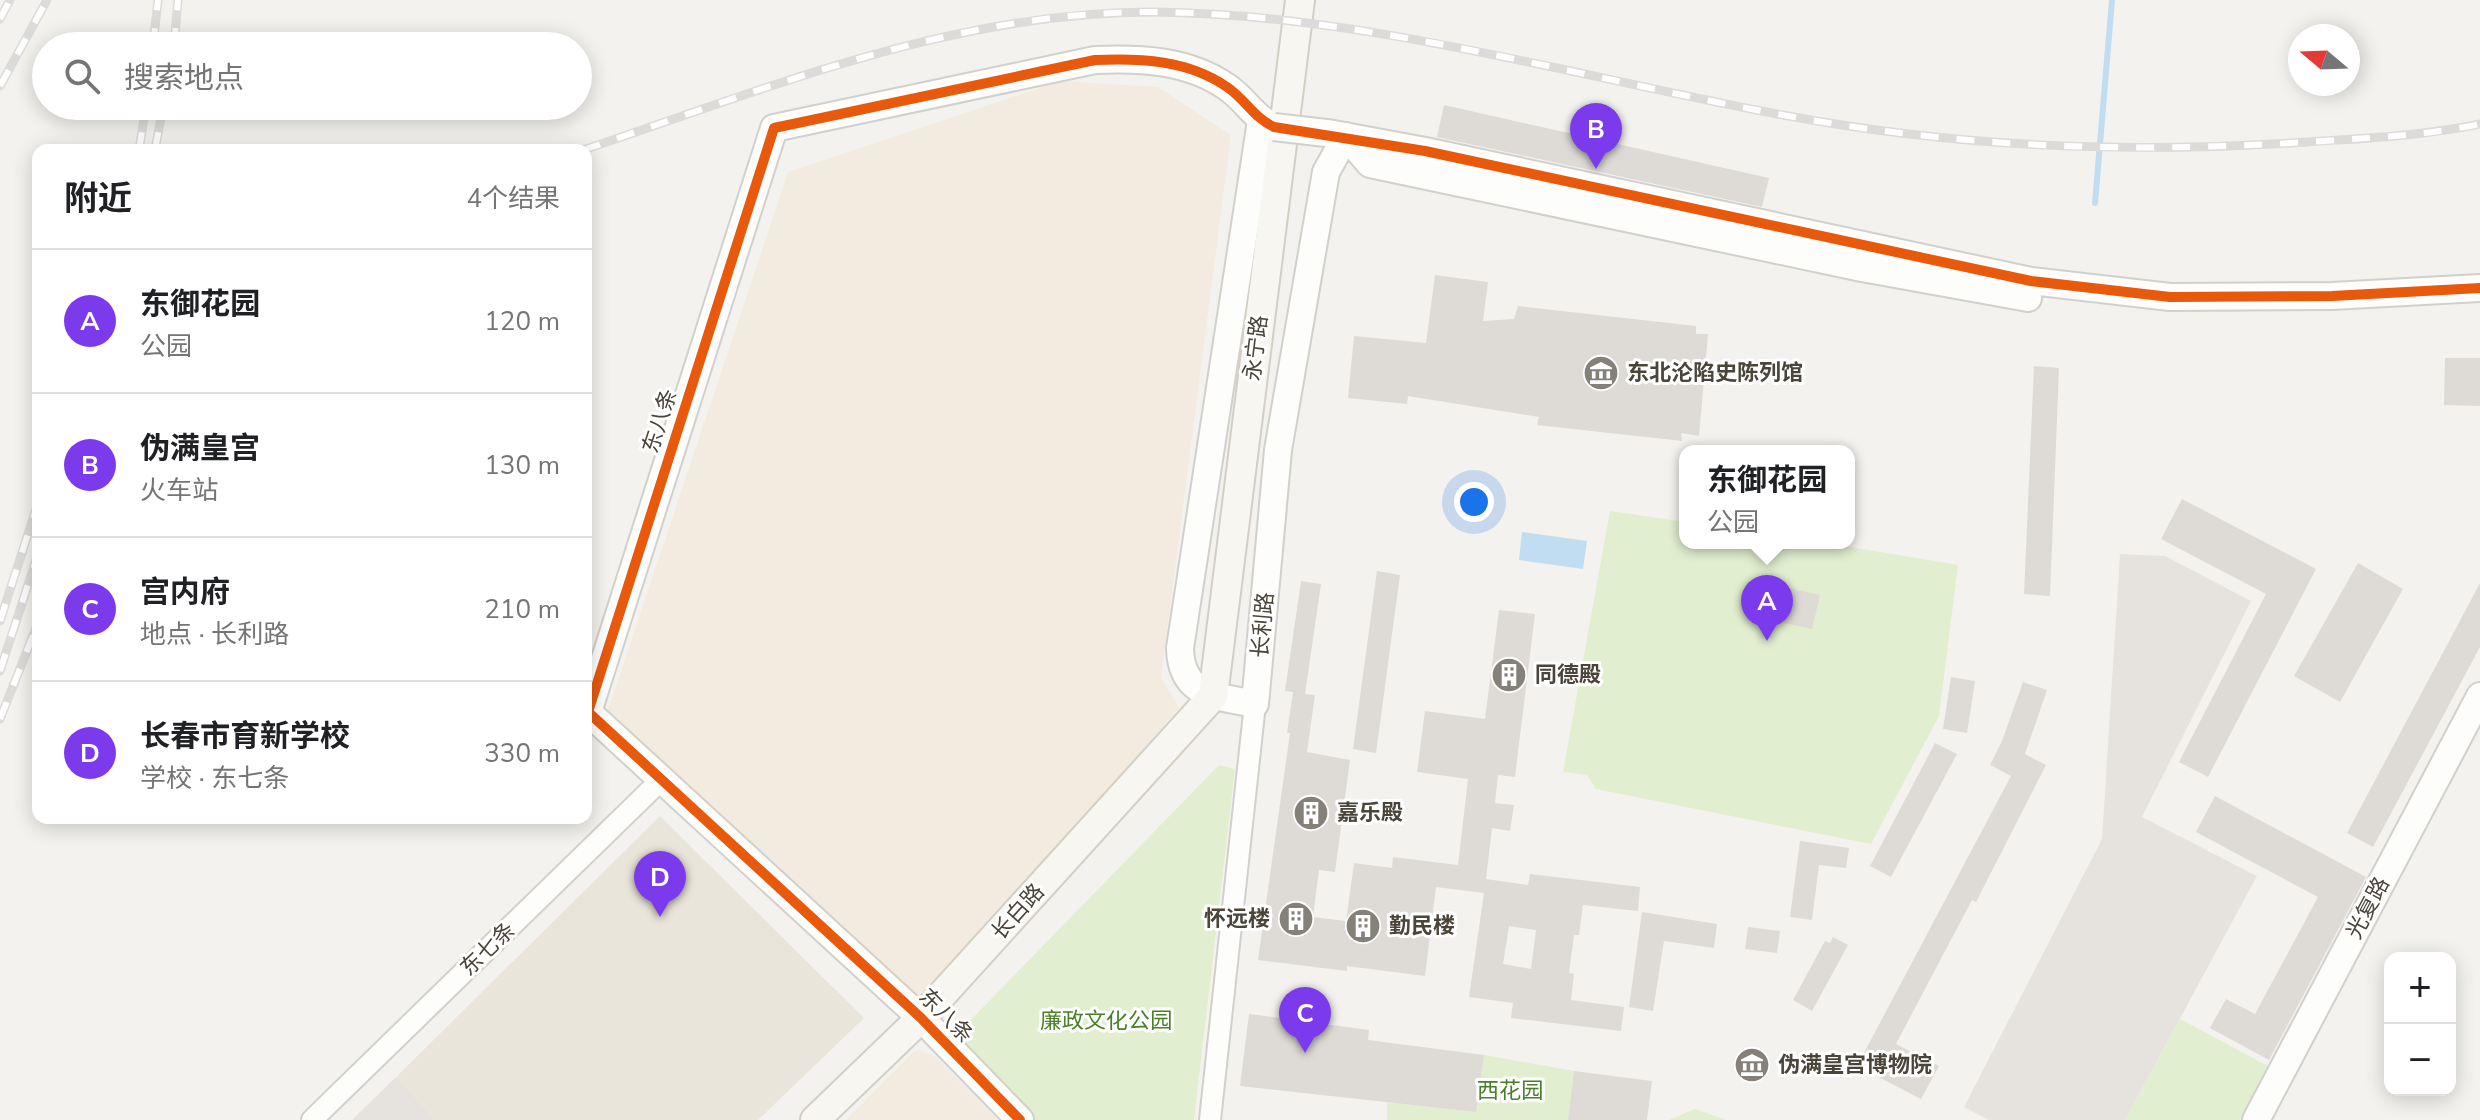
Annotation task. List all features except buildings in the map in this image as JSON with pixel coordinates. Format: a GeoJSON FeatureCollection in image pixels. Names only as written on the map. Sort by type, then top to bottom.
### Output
{"type":"FeatureCollection","features":[{"type":"Feature","properties":{"kind":"main road","name":"永宁路"},"geometry":{"type":"LineString","coordinates":[[1213,696],[1300,0]]}},
{"type":"Feature","properties":{"kind":"main road","name":"长白路"},"geometry":{"type":"LineString","coordinates":[[815,1120],[921,1018],[1213,696]]}},
{"type":"Feature","properties":{"kind":"street","name":"东八条"},"geometry":{"type":"LineString","coordinates":[[592,699],[774,128],[1095,60],[1134,58],[1174,64],[1205,74],[1229,88],[1268,124]]}},
{"type":"Feature","properties":{"kind":"street"},"geometry":{"type":"LineString","coordinates":[[1255,704],[1213,696],[1188,682],[1180,665],[1180,648],[1268,124],[1336,135],[2031,281],[2170,297],[2332,296],[2480,288]]}},
{"type":"Feature","properties":{"kind":"street"},"geometry":{"type":"LineString","coordinates":[[1336,135],[1370,164],[1862,268],[2035,299],[2140,307],[2480,301]]}},
{"type":"Feature","properties":{"kind":"street","name":"长利路"},"geometry":{"type":"LineString","coordinates":[[1210,1120],[1255,704],[1278,450],[1326,172],[1336,135]]}},
{"type":"Feature","properties":{"kind":"street","name":"光复路"},"geometry":{"type":"LineString","coordinates":[[2256,1120],[2480,696]]}},
{"type":"Feature","properties":{"kind":"street","name":"东八条"},"geometry":{"type":"LineString","coordinates":[[592,716],[921,1018],[1020,1120]]}},
{"type":"Feature","properties":{"kind":"street","name":"东七条"},"geometry":{"type":"LineString","coordinates":[[312,1120],[663,778]]}},
{"type":"Feature","properties":{"kind":"shaded area"},"geometry":{"type":"Polygon","coordinates":[[[1061,81],[1158,87],[1231,135],[1161,678],[1179,707],[927,1009],[607,713],[788,172],[1061,81]]]}},
{"type":"Feature","properties":{"kind":"shaded area"},"geometry":{"type":"Polygon","coordinates":[[[2120,554],[2165,556],[2251,601],[2142,817],[2257,876],[2125,1120],[1989,1120],[1964,1107],[2102,839],[2120,554]]]}},
{"type":"Feature","properties":{"kind":"shaded area"},"geometry":{"type":"Polygon","coordinates":[[[660,816],[864,1018],[758,1120],[436,1120],[396,1077],[660,816]]]}},
{"type":"Feature","properties":{"kind":"shaded area"},"geometry":{"type":"Polygon","coordinates":[[[920,1050],[936,1057],[998,1120],[846,1120],[913,1052],[920,1050]]]}},
{"type":"Feature","properties":{"kind":"shaded area"},"geometry":{"type":"Polygon","coordinates":[[[396,1077],[436,1120],[352,1120],[396,1077]]]}},
{"type":"Feature","properties":{"kind":"green space"},"geometry":{"type":"Polygon","coordinates":[[[1610,511],[1679,521],[1679,549],[1855,548],[1958,565],[1939,716],[1871,844],[1596,789],[1587,775],[1563,772],[1610,511]]]}},
{"type":"Feature","properties":{"kind":"green space","name":"廉政文化公园"},"geometry":{"type":"Polygon","coordinates":[[[1219,765],[1235,769],[1194,1120],[1031,1120],[961,1048],[958,1033],[1219,765]]]}},
{"type":"Feature","properties":{"kind":"green space"},"geometry":{"type":"Polygon","coordinates":[[[2180,1019],[2270,1067],[2240,1120],[2125,1120],[2180,1019]]]}},
{"type":"Feature","properties":{"kind":"green space","name":"西花园"},"geometry":{"type":"Polygon","coordinates":[[[1484,1055],[1574,1071],[1568,1120],[1387,1120],[1387,1102],[1476,1112],[1484,1055]]]}},
{"type":"Feature","properties":{"kind":"green space"},"geometry":{"type":"Polygon","coordinates":[[[1695,1109],[1726,1120],[1669,1120],[1695,1109]]]}},
{"type":"Feature","properties":{"kind":"water"},"geometry":{"type":"Polygon","coordinates":[[[1522,532],[1587,541],[1583,569],[1519,560],[1522,532]]]}},
{"type":"Feature","properties":{"kind":"waterway"},"geometry":{"type":"LineString","coordinates":[[2095,203],[2112,0]]}},
{"type":"Feature","properties":{"kind":"railway"},"geometry":{"type":"LineString","coordinates":[[0,19],[10,0]]}},
{"type":"Feature","properties":{"kind":"railway"},"geometry":{"type":"LineString","coordinates":[[0,86],[47,0]]}},
{"type":"Feature","properties":{"kind":"railway"},"geometry":{"type":"LineString","coordinates":[[155,32],[158,0]]}},
{"type":"Feature","properties":{"kind":"railway"},"geometry":{"type":"LineString","coordinates":[[175,32],[178,0]]}},
{"type":"Feature","properties":{"kind":"railway"},"geometry":{"type":"LineString","coordinates":[[592,147],[793,79],[935,39],[1008,24],[1081,15],[1155,12],[1232,15],[1386,34],[1767,112],[1834,124],[1968,140],[2103,147],[2238,146],[2394,136],[2480,124]]}},
{"type":"Feature","properties":{"kind":"railway"},"geometry":{"type":"LineString","coordinates":[[140,144],[144,120]]}},
{"type":"Feature","properties":{"kind":"railway"},"geometry":{"type":"LineString","coordinates":[[156,144],[160,120]]}},
{"type":"Feature","properties":{"kind":"railway"},"geometry":{"type":"LineString","coordinates":[[0,621],[32,522]]}},
{"type":"Feature","properties":{"kind":"railway"},"geometry":{"type":"LineString","coordinates":[[0,671],[32,572]]}},
{"type":"Feature","properties":{"kind":"railway"},"geometry":{"type":"LineString","coordinates":[[0,719],[32,638]]}},
{"type":"Feature","properties":{"kind":"cycle path"},"geometry":{"type":"LineString","coordinates":[[592,699],[774,128],[1095,60],[1147,61],[1180,66],[1212,78],[1274,127],[1425,151],[2031,281],[2170,297],[2332,296],[2480,288]]}},
{"type":"Feature","properties":{"kind":"cycle path"},"geometry":{"type":"LineString","coordinates":[[592,716],[921,1018],[1020,1120]]}},
{"type":"Feature","properties":{"kind":"place","name":"伪满皇宫"},"geometry":{"type":"Point","coordinates":[1596,169]}},
{"type":"Feature","properties":{"kind":"place","name":"东北沦陷史陈列馆"},"geometry":{"type":"Point","coordinates":[1601,373]}},
{"type":"Feature","properties":{"kind":"place","name":"东御花园"},"geometry":{"type":"Point","coordinates":[1767,641]}},
{"type":"Feature","properties":{"kind":"place","name":"同德殿"},"geometry":{"type":"Point","coordinates":[1509,675]}},
{"type":"Feature","properties":{"kind":"place","name":"嘉乐殿"},"geometry":{"type":"Point","coordinates":[1311,813]}},
{"type":"Feature","properties":{"kind":"place","name":"长春市育新学校"},"geometry":{"type":"Point","coordinates":[660,917]}},
{"type":"Feature","properties":{"kind":"place","name":"怀远楼"},"geometry":{"type":"Point","coordinates":[1296,919]}},
{"type":"Feature","properties":{"kind":"place","name":"勤民楼"},"geometry":{"type":"Point","coordinates":[1363,926]}},
{"type":"Feature","properties":{"kind":"place","name":"宫内府"},"geometry":{"type":"Point","coordinates":[1305,1053]}},
{"type":"Feature","properties":{"kind":"place","name":"伪满皇宫博物院"},"geometry":{"type":"Point","coordinates":[1752,1065]}}]}
